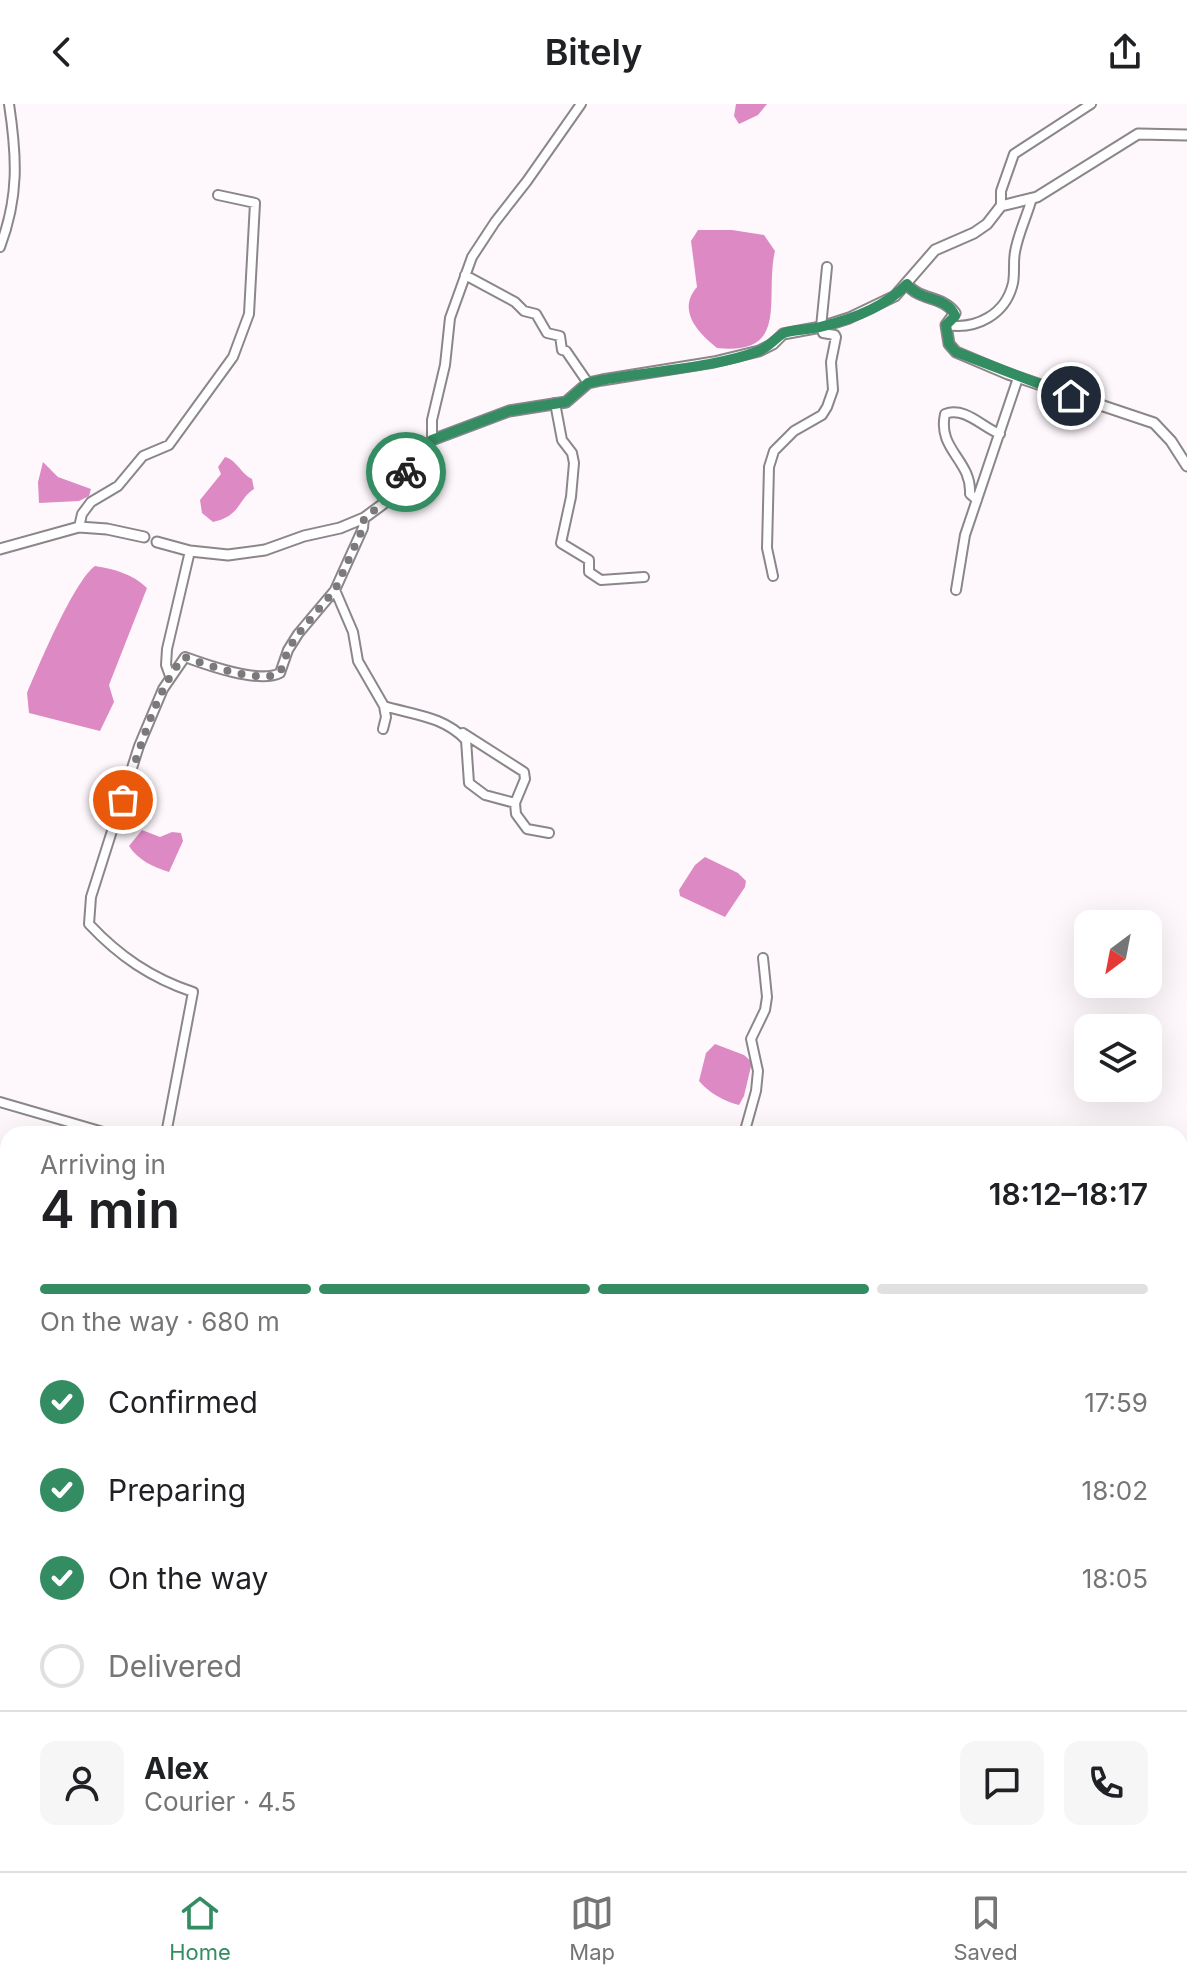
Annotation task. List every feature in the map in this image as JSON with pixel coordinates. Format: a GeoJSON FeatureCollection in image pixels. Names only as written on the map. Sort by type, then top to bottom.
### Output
{"type":"FeatureCollection","features":[{"type":"Feature","properties":{"kind":"street"},"geometry":{"type":"LineString","coordinates":[[0,247],[17,171],[9,104]]}},
{"type":"Feature","properties":{"kind":"street"},"geometry":{"type":"LineString","coordinates":[[432,440],[432,420],[445,365],[450,318],[472,257],[581,104]]}},
{"type":"Feature","properties":{"kind":"street"},"geometry":{"type":"LineString","coordinates":[[1001,206],[1001,191],[1014,154],[1091,104]]}},
{"type":"Feature","properties":{"kind":"street"},"geometry":{"type":"LineString","coordinates":[[157,542],[190,551],[228,555],[265,550],[304,536],[340,528],[364,518],[383,504],[432,440],[509,411],[566,402],[588,383],[759,351],[783,334],[821,327],[875,307],[895,296],[935,250],[974,233],[987,224],[1001,206],[1037,197],[1138,134],[1187,135]]}},
{"type":"Feature","properties":{"kind":"street"},"geometry":{"type":"LineString","coordinates":[[79,527],[82,514],[91,502],[118,486],[143,456],[166,449],[217,381],[241,341],[249,314],[255,203],[218,195]]}},
{"type":"Feature","properties":{"kind":"street"},"geometry":{"type":"LineString","coordinates":[[946,325],[985,321],[1000,310],[1009,297],[1015,252],[1032,198]]}},
{"type":"Feature","properties":{"kind":"street"},"geometry":{"type":"LineString","coordinates":[[773,576],[767,548],[769,467],[774,451],[794,431],[822,415],[833,390],[831,362],[836,337],[823,333],[821,327],[827,267]]}},
{"type":"Feature","properties":{"kind":"street"},"geometry":{"type":"LineString","coordinates":[[465,275],[515,302],[524,311],[536,314],[547,333],[560,336],[562,350],[566,351],[588,383]]}},
{"type":"Feature","properties":{"kind":"street"},"geometry":{"type":"LineString","coordinates":[[907,284],[913,293],[943,301],[951,307],[955,316],[946,325]]}},
{"type":"Feature","properties":{"kind":"street"},"geometry":{"type":"LineString","coordinates":[[946,325],[949,344],[956,352],[1018,378],[1154,423],[1171,441],[1187,466]]}},
{"type":"Feature","properties":{"kind":"street"},"geometry":{"type":"LineString","coordinates":[[956,590],[965,535],[1018,378]]}},
{"type":"Feature","properties":{"kind":"street"},"geometry":{"type":"LineString","coordinates":[[555,403],[562,440],[572,453],[574,463],[571,497],[561,543],[589,560],[589,572],[601,580],[644,577]]}},
{"type":"Feature","properties":{"kind":"street"},"geometry":{"type":"LineString","coordinates":[[977,500],[970,494],[969,474],[953,454],[944,435],[945,414],[950,411],[961,413],[1000,434]]}},
{"type":"Feature","properties":{"kind":"street"},"geometry":{"type":"LineString","coordinates":[[168,1126],[193,992],[163,982],[138,968],[89,924],[91,897],[139,746],[170,676],[185,657],[228,670],[272,677],[280,673],[298,634],[335,590],[363,528],[364,518]]}},
{"type":"Feature","properties":{"kind":"street"},"geometry":{"type":"LineString","coordinates":[[0,549],[79,527],[144,537]]}},
{"type":"Feature","properties":{"kind":"street"},"geometry":{"type":"LineString","coordinates":[[170,676],[166,665],[167,649],[190,551]]}},
{"type":"Feature","properties":{"kind":"street"},"geometry":{"type":"LineString","coordinates":[[335,590],[353,632],[358,661],[384,706],[386,717],[383,729]]}},
{"type":"Feature","properties":{"kind":"street"},"geometry":{"type":"LineString","coordinates":[[384,706],[432,718],[524,772],[525,779],[515,803],[516,814],[527,829],[549,833]]}},
{"type":"Feature","properties":{"kind":"street"},"geometry":{"type":"LineString","coordinates":[[455,729],[466,740],[469,783],[485,795],[515,803]]}},
{"type":"Feature","properties":{"kind":"street"},"geometry":{"type":"LineString","coordinates":[[746,1126],[758,1071],[751,1039],[762,1019],[767,997],[763,958]]}},
{"type":"Feature","properties":{"kind":"street"},"geometry":{"type":"LineString","coordinates":[[0,1102],[82,1126]]}},
{"type":"Feature","properties":{"kind":"shaded area"},"geometry":{"type":"Polygon","coordinates":[[[736,104],[767,104],[758,115],[739,124],[734,116],[736,104]]]}},
{"type":"Feature","properties":{"kind":"shaded area"},"geometry":{"type":"Polygon","coordinates":[[[698,230],[732,230],[764,235],[775,251],[770,320],[765,333],[756,343],[740,348],[717,348],[692,320],[689,304],[697,287],[691,241],[698,230]]]}},
{"type":"Feature","properties":{"kind":"shaded area"},"geometry":{"type":"Polygon","coordinates":[[[225,457],[252,479],[254,489],[234,512],[213,522],[202,513],[200,500],[221,474],[218,467],[225,457]]]}},
{"type":"Feature","properties":{"kind":"shaded area"},"geometry":{"type":"Polygon","coordinates":[[[43,462],[58,477],[91,489],[89,496],[79,501],[39,503],[38,482],[43,462]]]}},
{"type":"Feature","properties":{"kind":"shaded area"},"geometry":{"type":"Polygon","coordinates":[[[95,566],[123,573],[147,588],[109,685],[114,702],[100,731],[29,713],[27,693],[67,605],[95,566]]]}},
{"type":"Feature","properties":{"kind":"shaded area"},"geometry":{"type":"Polygon","coordinates":[[[142,830],[160,837],[172,832],[181,833],[183,841],[169,872],[146,862],[129,846],[142,830]]]}},
{"type":"Feature","properties":{"kind":"shaded area"},"geometry":{"type":"Polygon","coordinates":[[[705,857],[738,873],[746,881],[725,917],[680,896],[679,890],[695,865],[705,857]]]}},
{"type":"Feature","properties":{"kind":"shaded area"},"geometry":{"type":"Polygon","coordinates":[[[715,1044],[744,1055],[752,1062],[739,1105],[717,1096],[699,1081],[706,1053],[715,1044]]]}},
{"type":"Feature","properties":{"kind":"way so far"},"geometry":{"type":"LineString","coordinates":[[123,800],[139,746],[163,689],[179,662],[185,657],[256,675],[272,677],[280,673],[298,634],[335,590],[363,528],[364,518],[383,504],[406,472]]}},
{"type":"Feature","properties":{"kind":"route"},"geometry":{"type":"LineString","coordinates":[[406,472],[432,440],[509,411],[566,402],[588,383],[714,362],[759,351],[783,334],[821,327],[875,307],[895,296],[907,284],[913,293],[943,301],[951,307],[955,316],[946,325],[949,344],[956,352],[978,363],[1071,396]]}}]}
